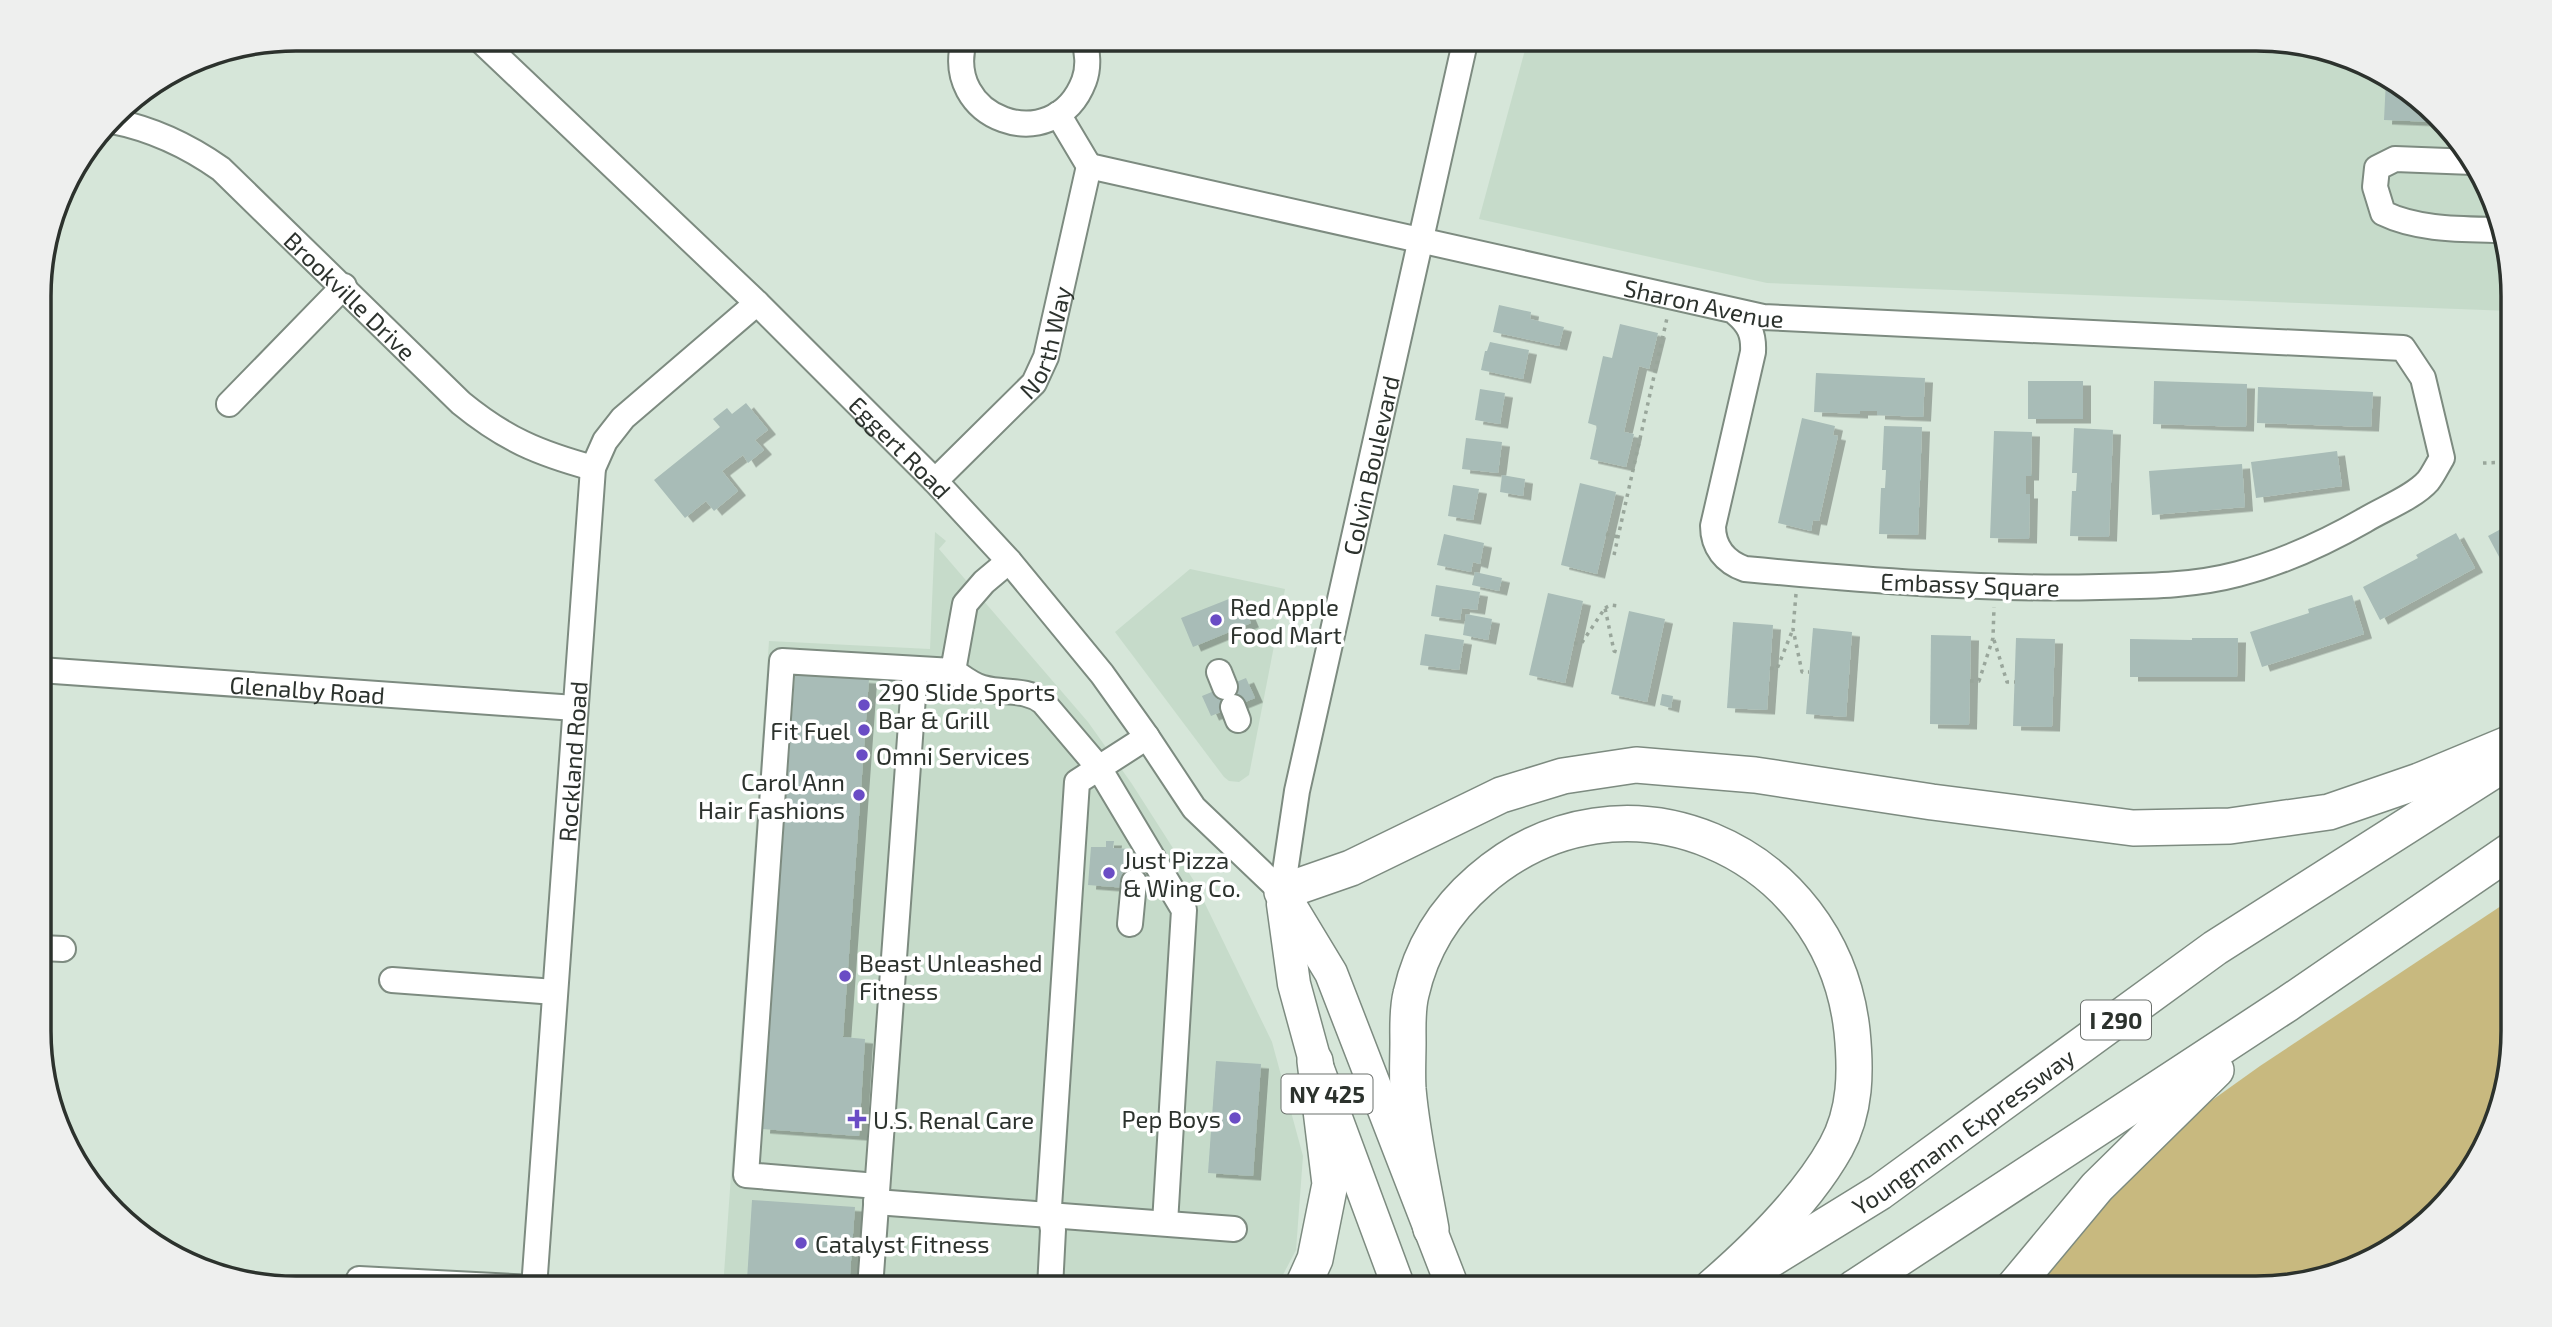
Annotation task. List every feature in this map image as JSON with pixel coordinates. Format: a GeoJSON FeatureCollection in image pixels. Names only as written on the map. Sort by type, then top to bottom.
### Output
{"type":"FeatureCollection","features":[{"type":"Feature","properties":{"kind":"highway"},"geometry":{"type":"LineString","coordinates":[[1282,892],[1351,868],[1502,795],[1563,776],[1636,765],[1755,775],[1932,802],[2133,828],[2230,826],[2329,812],[2419,781],[2501,747]]}},
{"type":"Feature","properties":{"kind":"highway","name":"Youngmann Expressway"},"geometry":{"type":"LineString","coordinates":[[1744,1276],[1880,1192],[2215,948],[2501,766]]}},
{"type":"Feature","properties":{"kind":"highway"},"geometry":{"type":"LineString","coordinates":[[1431,1229],[1408,1088],[1408,1011],[1422,957],[1441,922],[1465,893],[1496,866],[1526,848],[1564,832],[1604,824],[1654,825],[1689,832],[1720,843],[1750,861],[1786,890],[1814,922],[1832,955],[1850,1018],[1855,1080],[1850,1111],[1838,1144],[1825,1164],[1755,1249],[1725,1276]]}},
{"type":"Feature","properties":{"kind":"highway"},"geometry":{"type":"LineString","coordinates":[[1872,1276],[2287,1004],[2501,857]]}},
{"type":"Feature","properties":{"kind":"highway"},"geometry":{"type":"LineString","coordinates":[[2023,1276],[2097,1187],[2287,1004]]}},
{"type":"Feature","properties":{"kind":"highway"},"geometry":{"type":"LineString","coordinates":[[1307,1276],[1315,1259],[1330,1184],[1315,1061]]}},
{"type":"Feature","properties":{"kind":"main road","name":"NY 425"},"geometry":{"type":"LineString","coordinates":[[1282,892],[1294,984],[1315,1061],[1395,1276]]}},
{"type":"Feature","properties":{"kind":"main road"},"geometry":{"type":"LineString","coordinates":[[1282,892],[1331,973],[1449,1276]]}},
{"type":"Feature","properties":{"kind":"street","name":"Eggert Road"},"geometry":{"type":"LineString","coordinates":[[492,51],[757,303],[935,481],[1009,561],[1102,674],[1194,808],[1282,892]]}},
{"type":"Feature","properties":{"kind":"street"},"geometry":{"type":"LineString","coordinates":[[962,51],[962,72],[970,93],[985,111],[998,119],[1021,124],[1044,121],[1071,104],[1086,76],[1085,51]]}},
{"type":"Feature","properties":{"kind":"street","name":"Colvin Boulevard"},"geometry":{"type":"LineString","coordinates":[[1282,892],[1300,778],[1463,51]]}},
{"type":"Feature","properties":{"kind":"street"},"geometry":{"type":"LineString","coordinates":[[1058,114],[1089,166]]}},
{"type":"Feature","properties":{"kind":"street","name":"Brookville Drive"},"geometry":{"type":"LineString","coordinates":[[123,123],[165,135],[195,150],[221,169],[461,403],[488,425],[518,443],[550,457],[593,468]]}},
{"type":"Feature","properties":{"kind":"street"},"geometry":{"type":"LineString","coordinates":[[2461,162],[2395,159],[2377,168],[2375,187],[2384,213],[2401,221],[2459,229],[2492,230]]}},
{"type":"Feature","properties":{"kind":"street","name":"Sharon Avenue"},"geometry":{"type":"LineString","coordinates":[[1089,166],[1763,317],[2403,348],[2423,378],[2442,458]]}},
{"type":"Feature","properties":{"kind":"street","name":"North Way"},"geometry":{"type":"LineString","coordinates":[[935,481],[1034,383],[1045,357],[1089,166]]}},
{"type":"Feature","properties":{"kind":"street"},"geometry":{"type":"LineString","coordinates":[[229,404],[344,286]]}},
{"type":"Feature","properties":{"kind":"street","name":"Rockland Road"},"geometry":{"type":"LineString","coordinates":[[535,1276],[593,468],[605,442],[623,418],[757,303]]}},
{"type":"Feature","properties":{"kind":"street","name":"Embassy Square"},"geometry":{"type":"LineString","coordinates":[[1736,313],[1748,322],[1753,343],[1713,526],[1713,537],[1723,555],[1736,566],[1745,569],[1884,581],[2002,587],[2068,588],[2193,583],[2268,565],[2329,541],[2398,502],[2427,482],[2442,458]]}},
{"type":"Feature","properties":{"kind":"street"},"geometry":{"type":"LineString","coordinates":[[953,671],[965,604],[1009,561]]}},
{"type":"Feature","properties":{"kind":"street"},"geometry":{"type":"LineString","coordinates":[[1165,1223],[1184,910],[1098,768],[1035,695],[981,688],[953,671],[782,661],[746,1175],[1051,1215],[1234,1229]]}},
{"type":"Feature","properties":{"kind":"street"},"geometry":{"type":"LineString","coordinates":[[871,1276],[915,669]]}},
{"type":"Feature","properties":{"kind":"street","name":"Glenalby Road"},"geometry":{"type":"LineString","coordinates":[[51,671],[575,708]]}},
{"type":"Feature","properties":{"kind":"street"},"geometry":{"type":"LineString","coordinates":[[1051,1276],[1054,1230],[1049,1208],[1077,782],[1147,737]]}},
{"type":"Feature","properties":{"kind":"street"},"geometry":{"type":"LineString","coordinates":[[1130,923],[1137,832]]}},
{"type":"Feature","properties":{"kind":"street"},"geometry":{"type":"LineString","coordinates":[[392,980],[555,992]]}},
{"type":"Feature","properties":{"kind":"path"},"geometry":{"type":"LineString","coordinates":[[1614,555],[1668,316]]}},
{"type":"Feature","properties":{"kind":"path"},"geometry":{"type":"LineString","coordinates":[[2483,463],[2501,462]]}},
{"type":"Feature","properties":{"kind":"path"},"geometry":{"type":"LineString","coordinates":[[1606,534],[1618,537]]}},
{"type":"Feature","properties":{"kind":"path"},"geometry":{"type":"LineString","coordinates":[[1770,668],[1777,669],[1793,628],[1796,593]]}},
{"type":"Feature","properties":{"kind":"path"},"geometry":{"type":"LineString","coordinates":[[1574,643],[1581,644],[1605,608],[1611,604],[1619,606]]}},
{"type":"Feature","properties":{"kind":"path"},"geometry":{"type":"LineString","coordinates":[[1970,681],[1979,681],[1993,638],[1994,607]]}},
{"type":"Feature","properties":{"kind":"path"},"geometry":{"type":"LineString","coordinates":[[1605,608],[1614,651],[1620,653]]}},
{"type":"Feature","properties":{"kind":"path"},"geometry":{"type":"LineString","coordinates":[[1793,628],[1802,671],[1809,672]]}},
{"type":"Feature","properties":{"kind":"path"},"geometry":{"type":"LineString","coordinates":[[1993,638],[2007,681],[2015,682]]}},
{"type":"Feature","properties":{"kind":"shaded area"},"geometry":{"type":"Polygon","coordinates":[[[1525,51],[2288,53],[2320,59],[2365,76],[2418,112],[2440,134],[2460,160],[2483,202],[2493,232],[2499,264],[2501,311],[1767,283],[1479,219],[1525,51]]]}},
{"type":"Feature","properties":{"kind":"shaded area"},"geometry":{"type":"Polygon","coordinates":[[[935,532],[946,541],[939,549],[1088,722],[1132,784],[1194,881],[1272,1042],[1303,1156],[1296,1250],[1282,1276],[724,1276],[769,641],[930,649],[935,532]]]}},
{"type":"Feature","properties":{"kind":"shaded area"},"geometry":{"type":"Polygon","coordinates":[[[1190,569],[1285,589],[1249,775],[1239,782],[1229,781],[1224,777],[1115,632],[1190,569]]]}},
{"type":"Feature","properties":{"kind":"shaded area"},"geometry":{"type":"Polygon","coordinates":[[[2501,906],[2501,1031],[2493,1095],[2483,1125],[2460,1167],[2418,1215],[2365,1251],[2304,1272],[2272,1276],[2046,1276],[2134,1167],[2190,1116],[2260,1066],[2501,906]]]}},
{"type":"Feature","properties":{"kind":"building"},"geometry":{"type":"Polygon","coordinates":[[[2386,88],[2428,122],[2384,120],[2386,88]]]}},
{"type":"Feature","properties":{"kind":"building"},"geometry":{"type":"Polygon","coordinates":[[[1499,305],[1531,312],[1530,319],[1564,327],[1559,346],[1493,332],[1499,305]]]}},
{"type":"Feature","properties":{"kind":"building"},"geometry":{"type":"Polygon","coordinates":[[[1620,324],[1658,333],[1649,369],[1639,366],[1624,432],[1634,434],[1626,467],[1590,459],[1597,426],[1588,423],[1603,356],[1612,358],[1620,324]]]}},
{"type":"Feature","properties":{"kind":"building"},"geometry":{"type":"Polygon","coordinates":[[[1490,342],[1529,350],[1523,379],[1481,370],[1490,342]]]}},
{"type":"Feature","properties":{"kind":"building"},"geometry":{"type":"Polygon","coordinates":[[[1816,373],[1925,378],[1923,417],[1877,415],[1877,411],[1860,411],[1860,414],[1814,412],[1816,373]]]}},
{"type":"Feature","properties":{"kind":"building"},"geometry":{"type":"Polygon","coordinates":[[[2028,381],[2083,381],[2083,419],[2028,419],[2028,381]]]}},
{"type":"Feature","properties":{"kind":"building"},"geometry":{"type":"Polygon","coordinates":[[[2154,381],[2247,384],[2246,427],[2153,424],[2154,381]]]}},
{"type":"Feature","properties":{"kind":"building"},"geometry":{"type":"Polygon","coordinates":[[[2258,387],[2373,392],[2371,427],[2257,423],[2258,387]]]}},
{"type":"Feature","properties":{"kind":"building"},"geometry":{"type":"Polygon","coordinates":[[[1480,389],[1505,393],[1500,424],[1475,420],[1480,389]]]}},
{"type":"Feature","properties":{"kind":"building"},"geometry":{"type":"Polygon","coordinates":[[[746,403],[768,430],[755,440],[764,450],[748,463],[743,455],[722,471],[738,491],[714,511],[706,501],[685,518],[654,480],[720,427],[713,419],[727,408],[732,414],[746,403]]]}},
{"type":"Feature","properties":{"kind":"building"},"geometry":{"type":"Polygon","coordinates":[[[1802,418],[1835,426],[1833,435],[1838,436],[1819,521],[1813,520],[1811,531],[1778,523],[1802,418]]]}},
{"type":"Feature","properties":{"kind":"building"},"geometry":{"type":"Polygon","coordinates":[[[1884,426],[1922,427],[1918,535],[1879,534],[1881,488],[1885,488],[1886,470],[1882,470],[1884,426]]]}},
{"type":"Feature","properties":{"kind":"building"},"geometry":{"type":"Polygon","coordinates":[[[2074,428],[2113,430],[2109,537],[2070,536],[2072,491],[2076,491],[2077,473],[2072,473],[2074,428]]]}},
{"type":"Feature","properties":{"kind":"building"},"geometry":{"type":"Polygon","coordinates":[[[1994,431],[2032,432],[2031,476],[2026,476],[2026,494],[2030,494],[2029,539],[1990,538],[1994,431]]]}},
{"type":"Feature","properties":{"kind":"building"},"geometry":{"type":"Polygon","coordinates":[[[1466,438],[1502,442],[1498,473],[1462,469],[1466,438]]]}},
{"type":"Feature","properties":{"kind":"building"},"geometry":{"type":"Polygon","coordinates":[[[2337,451],[2342,486],[2256,498],[2251,462],[2337,451]]]}},
{"type":"Feature","properties":{"kind":"building"},"geometry":{"type":"Polygon","coordinates":[[[2242,464],[2245,507],[2152,515],[2149,471],[2242,464]]]}},
{"type":"Feature","properties":{"kind":"building"},"geometry":{"type":"Polygon","coordinates":[[[1502,475],[1525,479],[1523,496],[1500,492],[1502,475]]]}},
{"type":"Feature","properties":{"kind":"building"},"geometry":{"type":"Polygon","coordinates":[[[1580,483],[1616,492],[1597,574],[1561,565],[1580,483]]]}},
{"type":"Feature","properties":{"kind":"building"},"geometry":{"type":"Polygon","coordinates":[[[1453,485],[1479,489],[1473,520],[1448,516],[1453,485]]]}},
{"type":"Feature","properties":{"kind":"building"},"geometry":{"type":"Polygon","coordinates":[[[2501,529],[2501,560],[2488,536],[2501,529]]]}},
{"type":"Feature","properties":{"kind":"building"},"geometry":{"type":"Polygon","coordinates":[[[2456,533],[2475,568],[2380,620],[2363,587],[2418,558],[2416,555],[2456,533]]]}},
{"type":"Feature","properties":{"kind":"building"},"geometry":{"type":"Polygon","coordinates":[[[1444,534],[1484,543],[1480,564],[1473,562],[1471,572],[1437,565],[1444,534]]]}},
{"type":"Feature","properties":{"kind":"building"},"geometry":{"type":"Polygon","coordinates":[[[1475,572],[1502,578],[1499,591],[1472,585],[1475,572]]]}},
{"type":"Feature","properties":{"kind":"building"},"geometry":{"type":"Polygon","coordinates":[[[1436,585],[1480,592],[1477,610],[1462,608],[1460,620],[1431,616],[1436,585]]]}},
{"type":"Feature","properties":{"kind":"building"},"geometry":{"type":"Polygon","coordinates":[[[1548,593],[1583,601],[1565,683],[1529,675],[1548,593]]]}},
{"type":"Feature","properties":{"kind":"building","name":"Red Apple Food Mart"},"geometry":{"type":"Polygon","coordinates":[[[1239,595],[1251,623],[1193,647],[1181,618],[1239,595]]]}},
{"type":"Feature","properties":{"kind":"building"},"geometry":{"type":"Polygon","coordinates":[[[2352,595],[2364,634],[2262,667],[2250,632],[2309,613],[2308,609],[2352,595]]]}},
{"type":"Feature","properties":{"kind":"building"},"geometry":{"type":"Polygon","coordinates":[[[1629,611],[1665,619],[1647,702],[1611,694],[1629,611]]]}},
{"type":"Feature","properties":{"kind":"building"},"geometry":{"type":"Polygon","coordinates":[[[1466,614],[1492,619],[1488,640],[1463,635],[1466,614]]]}},
{"type":"Feature","properties":{"kind":"building"},"geometry":{"type":"Polygon","coordinates":[[[1733,622],[1773,625],[1767,710],[1727,708],[1733,622]]]}},
{"type":"Feature","properties":{"kind":"building"},"geometry":{"type":"Polygon","coordinates":[[[1813,628],[1852,632],[1846,717],[1806,714],[1813,628]]]}},
{"type":"Feature","properties":{"kind":"building"},"geometry":{"type":"Polygon","coordinates":[[[1425,634],[1464,640],[1459,670],[1420,665],[1425,634]]]}},
{"type":"Feature","properties":{"kind":"building"},"geometry":{"type":"Polygon","coordinates":[[[1931,635],[1971,636],[1969,725],[1930,724],[1931,635]]]}},
{"type":"Feature","properties":{"kind":"building"},"geometry":{"type":"Polygon","coordinates":[[[2016,638],[2055,639],[2052,727],[2013,726],[2016,638]]]}},
{"type":"Feature","properties":{"kind":"building"},"geometry":{"type":"Polygon","coordinates":[[[2238,638],[2237,677],[2130,677],[2130,639],[2238,638]]]}},
{"type":"Feature","properties":{"kind":"building"},"geometry":{"type":"Polygon","coordinates":[[[795,674],[869,679],[843,1037],[865,1039],[859,1136],[762,1129],[795,674]]]}},
{"type":"Feature","properties":{"kind":"building"},"geometry":{"type":"Polygon","coordinates":[[[1246,678],[1255,698],[1211,716],[1202,696],[1246,678]]]}},
{"type":"Feature","properties":{"kind":"building"},"geometry":{"type":"Polygon","coordinates":[[[1662,694],[1673,696],[1671,708],[1660,705],[1662,694]]]}},
{"type":"Feature","properties":{"kind":"building","name":"Just Pizza & Wing Co."},"geometry":{"type":"Polygon","coordinates":[[[1106,841],[1114,841],[1113,848],[1130,849],[1129,864],[1140,865],[1139,883],[1127,888],[1088,885],[1091,847],[1106,847],[1106,841]]]}},
{"type":"Feature","properties":{"kind":"building","name":"Pep Boys"},"geometry":{"type":"Polygon","coordinates":[[[1216,1061],[1261,1064],[1253,1176],[1208,1173],[1216,1061]]]}},
{"type":"Feature","properties":{"kind":"building","name":"Catalyst Fitness"},"geometry":{"type":"Polygon","coordinates":[[[752,1200],[855,1207],[850,1276],[747,1276],[752,1200]]]}},
{"type":"Feature","properties":{"kind":"tunnel"},"geometry":{"type":"LineString","coordinates":[[1134,882],[1135,865]]}},
{"type":"Feature","properties":{"kind":"place","name":"Red Apple Food Mart"},"geometry":{"type":"Point","coordinates":[1216,620]}},
{"type":"Feature","properties":{"kind":"place","name":"290 Slide Sports Bar & Grill"},"geometry":{"type":"Point","coordinates":[864,705]}},
{"type":"Feature","properties":{"kind":"place","name":"Fit Fuel"},"geometry":{"type":"Point","coordinates":[864,730]}},
{"type":"Feature","properties":{"kind":"place","name":"Omni Services"},"geometry":{"type":"Point","coordinates":[862,755]}},
{"type":"Feature","properties":{"kind":"place","name":"Carol Ann Hair Fashions"},"geometry":{"type":"Point","coordinates":[859,795]}},
{"type":"Feature","properties":{"kind":"place","name":"Just Pizza & Wing Co."},"geometry":{"type":"Point","coordinates":[1109,873]}},
{"type":"Feature","properties":{"kind":"place","name":"Beast Unleashed Fitness"},"geometry":{"type":"Point","coordinates":[845,976]}},
{"type":"Feature","properties":{"kind":"place","name":"Pep Boys"},"geometry":{"type":"Point","coordinates":[1235,1118]}},
{"type":"Feature","properties":{"kind":"place","name":"U.S. Renal Care"},"geometry":{"type":"Point","coordinates":[857,1119]}},
{"type":"Feature","properties":{"kind":"place","name":"Catalyst Fitness"},"geometry":{"type":"Point","coordinates":[801,1243]}}]}
